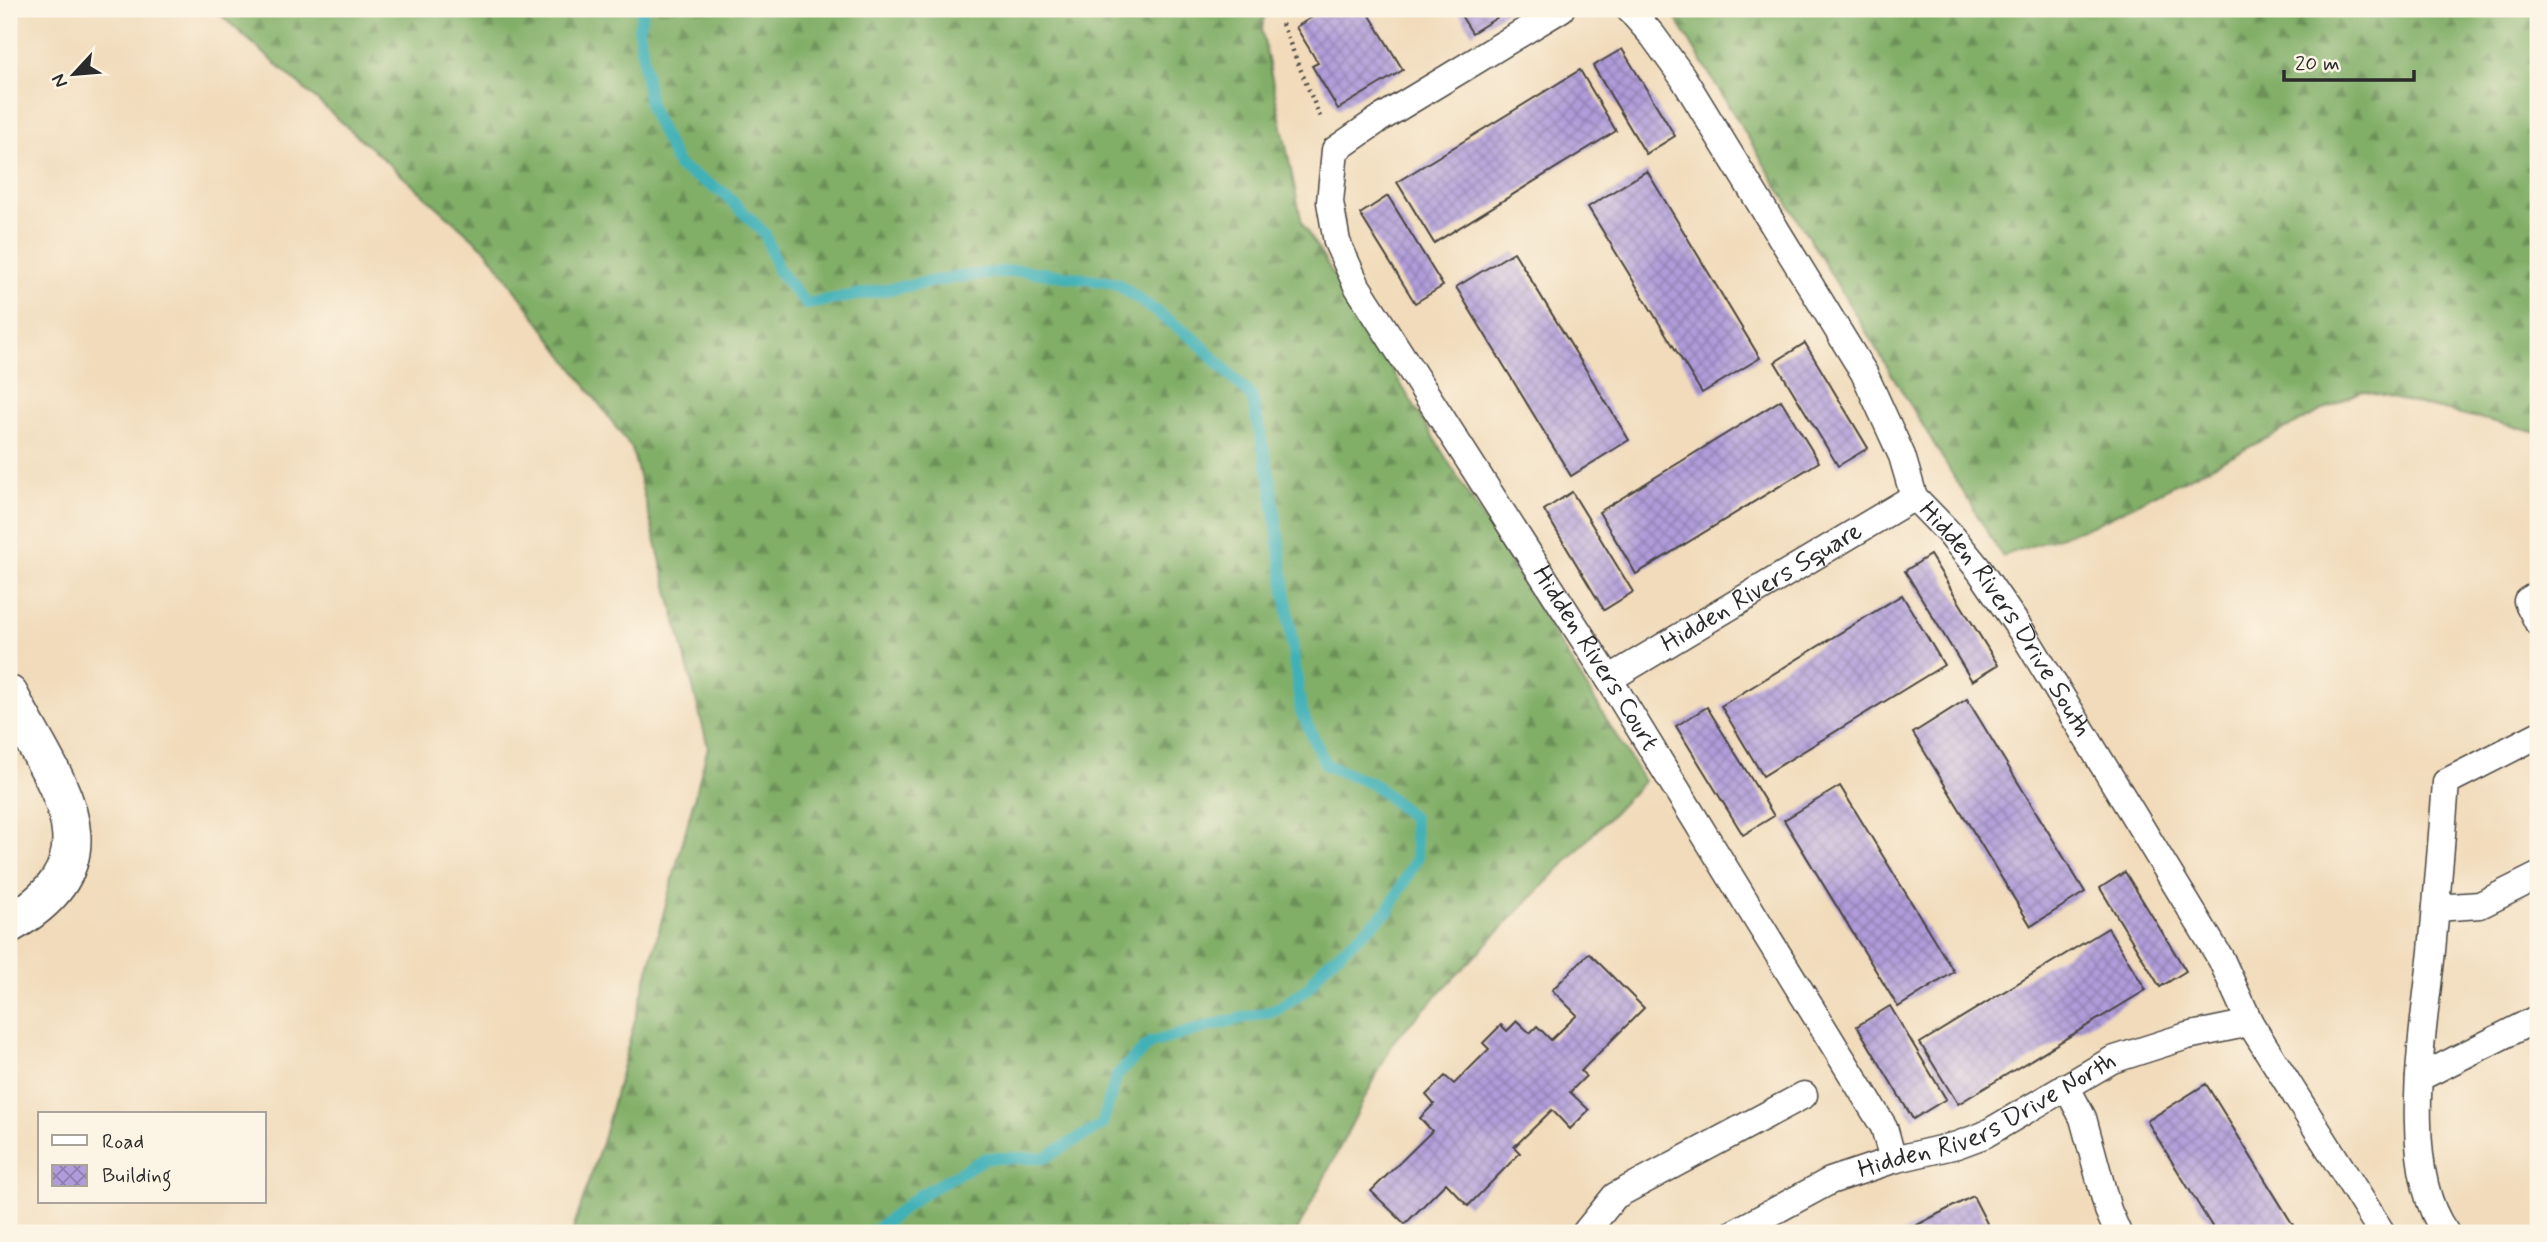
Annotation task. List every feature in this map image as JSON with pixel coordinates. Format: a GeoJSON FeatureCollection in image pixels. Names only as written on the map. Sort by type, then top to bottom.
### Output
{"type":"FeatureCollection","features":[{"type":"Feature","properties":{"kind":"street"},"geometry":{"type":"LineString","coordinates":[[9,695],[61,793],[71,821],[73,842],[70,863],[59,883],[44,900],[9,924]]}},
{"type":"Feature","properties":{"kind":"lane","name":"Hidden Rivers Court"},"geometry":{"type":"LineString","coordinates":[[1561,9],[1378,120],[1335,150],[1330,202],[1337,242],[1357,286],[1609,679],[1884,1127],[1893,1160]]}},
{"type":"Feature","properties":{"kind":"lane","name":"Hidden Rivers Drive South"},"geometry":{"type":"LineString","coordinates":[[1629,9],[1682,76],[1864,373],[1902,456],[1914,497],[1950,534],[1980,571],[2024,635],[2221,959],[2250,1023],[2382,1233]]}},
{"type":"Feature","properties":{"kind":"lane","name":"Hidden Rivers Square"},"geometry":{"type":"LineString","coordinates":[[1609,679],[1914,497]]}},
{"type":"Feature","properties":{"kind":"lane"},"geometry":{"type":"LineString","coordinates":[[2538,594],[2527,601],[2538,623]]}},
{"type":"Feature","properties":{"kind":"lane"},"geometry":{"type":"LineString","coordinates":[[2446,1233],[2439,1224],[2424,1181],[2418,1138],[2420,1078],[2446,782],[2538,734]]}},
{"type":"Feature","properties":{"kind":"lane"},"geometry":{"type":"LineString","coordinates":[[2436,908],[2480,905],[2538,876]]}},
{"type":"Feature","properties":{"kind":"lane"},"geometry":{"type":"LineString","coordinates":[[2420,1078],[2538,1018]]}},
{"type":"Feature","properties":{"kind":"lane","name":"Hidden Rivers Drive North"},"geometry":{"type":"LineString","coordinates":[[1734,1233],[1830,1181],[1893,1160],[1958,1145],[1984,1135],[2112,1060],[2153,1045],[2250,1023]]}},
{"type":"Feature","properties":{"kind":"lane"},"geometry":{"type":"LineString","coordinates":[[2066,1086],[2083,1118],[2108,1210],[2118,1233]]}},
{"type":"Feature","properties":{"kind":"lane"},"geometry":{"type":"LineString","coordinates":[[1585,1233],[1615,1195],[1804,1095]]}},
{"type":"Feature","properties":{"kind":"path"},"geometry":{"type":"LineString","coordinates":[[1282,24],[1321,118]]}},
{"type":"Feature","properties":{"kind":"green space"},"geometry":{"type":"Polygon","coordinates":[[[214,9],[1265,9],[1262,31],[1302,223],[1644,781],[1395,1039],[1296,1233],[572,1233],[604,1136],[708,747],[632,449],[487,251],[214,9]]]}},
{"type":"Feature","properties":{"kind":"green space"},"geometry":{"type":"Polygon","coordinates":[[[1670,9],[2538,9],[2538,432],[2361,391],[2094,525],[2002,556],[1670,9]]]}},
{"type":"Feature","properties":{"kind":"building"},"geometry":{"type":"Polygon","coordinates":[[[1321,9],[1366,9],[1403,70],[1338,109],[1312,66],[1318,63],[1296,27],[1322,11],[1321,9]]]}},
{"type":"Feature","properties":{"kind":"building"},"geometry":{"type":"Polygon","coordinates":[[[1457,9],[1511,9],[1472,33],[1457,9]]]}},
{"type":"Feature","properties":{"kind":"building"},"geometry":{"type":"Polygon","coordinates":[[[1622,49],[1675,136],[1646,154],[1593,66],[1622,49]]]}},
{"type":"Feature","properties":{"kind":"building"},"geometry":{"type":"Polygon","coordinates":[[[1580,70],[1616,131],[1434,243],[1397,182],[1580,70]]]}},
{"type":"Feature","properties":{"kind":"building"},"geometry":{"type":"Polygon","coordinates":[[[1647,171],[1760,358],[1702,393],[1588,207],[1647,171]]]}},
{"type":"Feature","properties":{"kind":"building"},"geometry":{"type":"Polygon","coordinates":[[[1388,196],[1443,286],[1415,303],[1360,214],[1388,196]]]}},
{"type":"Feature","properties":{"kind":"building"},"geometry":{"type":"Polygon","coordinates":[[[1514,252],[1629,440],[1571,476],[1456,287],[1514,252]]]}},
{"type":"Feature","properties":{"kind":"building"},"geometry":{"type":"Polygon","coordinates":[[[1805,343],[1868,448],[1838,466],[1775,362],[1805,343]]]}},
{"type":"Feature","properties":{"kind":"building"},"geometry":{"type":"Polygon","coordinates":[[[1781,400],[1819,462],[1636,574],[1599,512],[1781,400]]]}},
{"type":"Feature","properties":{"kind":"building"},"geometry":{"type":"Polygon","coordinates":[[[1572,492],[1633,592],[1604,610],[1544,510],[1572,492]]]}},
{"type":"Feature","properties":{"kind":"building"},"geometry":{"type":"Polygon","coordinates":[[[1930,555],[1998,665],[1972,681],[1905,571],[1930,555]]]}},
{"type":"Feature","properties":{"kind":"building"},"geometry":{"type":"Polygon","coordinates":[[[1902,595],[1944,665],[1763,776],[1721,706],[1902,595]]]}},
{"type":"Feature","properties":{"kind":"building"},"geometry":{"type":"Polygon","coordinates":[[[1967,699],[2085,892],[2031,926],[1913,733],[1967,699]]]}},
{"type":"Feature","properties":{"kind":"building"},"geometry":{"type":"Polygon","coordinates":[[[1707,707],[1774,816],[1743,835],[1676,726],[1707,707]]]}},
{"type":"Feature","properties":{"kind":"building"},"geometry":{"type":"Polygon","coordinates":[[[1840,786],[1954,972],[1898,1007],[1784,820],[1840,786]]]}},
{"type":"Feature","properties":{"kind":"building"},"geometry":{"type":"Polygon","coordinates":[[[2125,872],[2186,971],[2160,987],[2100,888],[2125,872]]]}},
{"type":"Feature","properties":{"kind":"building"},"geometry":{"type":"Polygon","coordinates":[[[2108,928],[2146,990],[1958,1104],[1920,1043],[2108,928]]]}},
{"type":"Feature","properties":{"kind":"building"},"geometry":{"type":"Polygon","coordinates":[[[1589,953],[1644,1008],[1581,1071],[1586,1076],[1570,1092],[1589,1110],[1570,1129],[1552,1110],[1514,1147],[1520,1153],[1468,1206],[1446,1183],[1405,1224],[1371,1191],[1432,1131],[1420,1118],[1434,1104],[1426,1095],[1445,1076],[1454,1084],[1489,1049],[1483,1043],[1501,1025],[1507,1031],[1517,1021],[1530,1033],[1537,1026],[1551,1040],[1577,1015],[1552,990],[1589,953]]]}},
{"type":"Feature","properties":{"kind":"building"},"geometry":{"type":"Polygon","coordinates":[[[1890,1006],[1946,1099],[1913,1119],[1857,1026],[1890,1006]]]}},
{"type":"Feature","properties":{"kind":"building"},"geometry":{"type":"Polygon","coordinates":[[[2206,1084],[2298,1233],[2216,1233],[2147,1121],[2206,1084]]]}},
{"type":"Feature","properties":{"kind":"building"},"geometry":{"type":"Polygon","coordinates":[[[1973,1196],[1992,1233],[1902,1233],[1938,1214],[1973,1196]]]}},
{"type":"Feature","properties":{"kind":"waterway"},"geometry":{"type":"LineString","coordinates":[[643,9],[639,29],[650,107],[678,166],[724,193],[765,234],[778,270],[806,304],[958,277],[1020,270],[1116,283],[1197,341],[1252,397],[1271,483],[1301,711],[1326,765],[1375,785],[1413,818],[1417,858],[1388,911],[1324,966],[1307,989],[1276,1010],[1150,1043],[1117,1075],[1102,1125],[1044,1158],[986,1158],[920,1195],[872,1233]]}}]}
